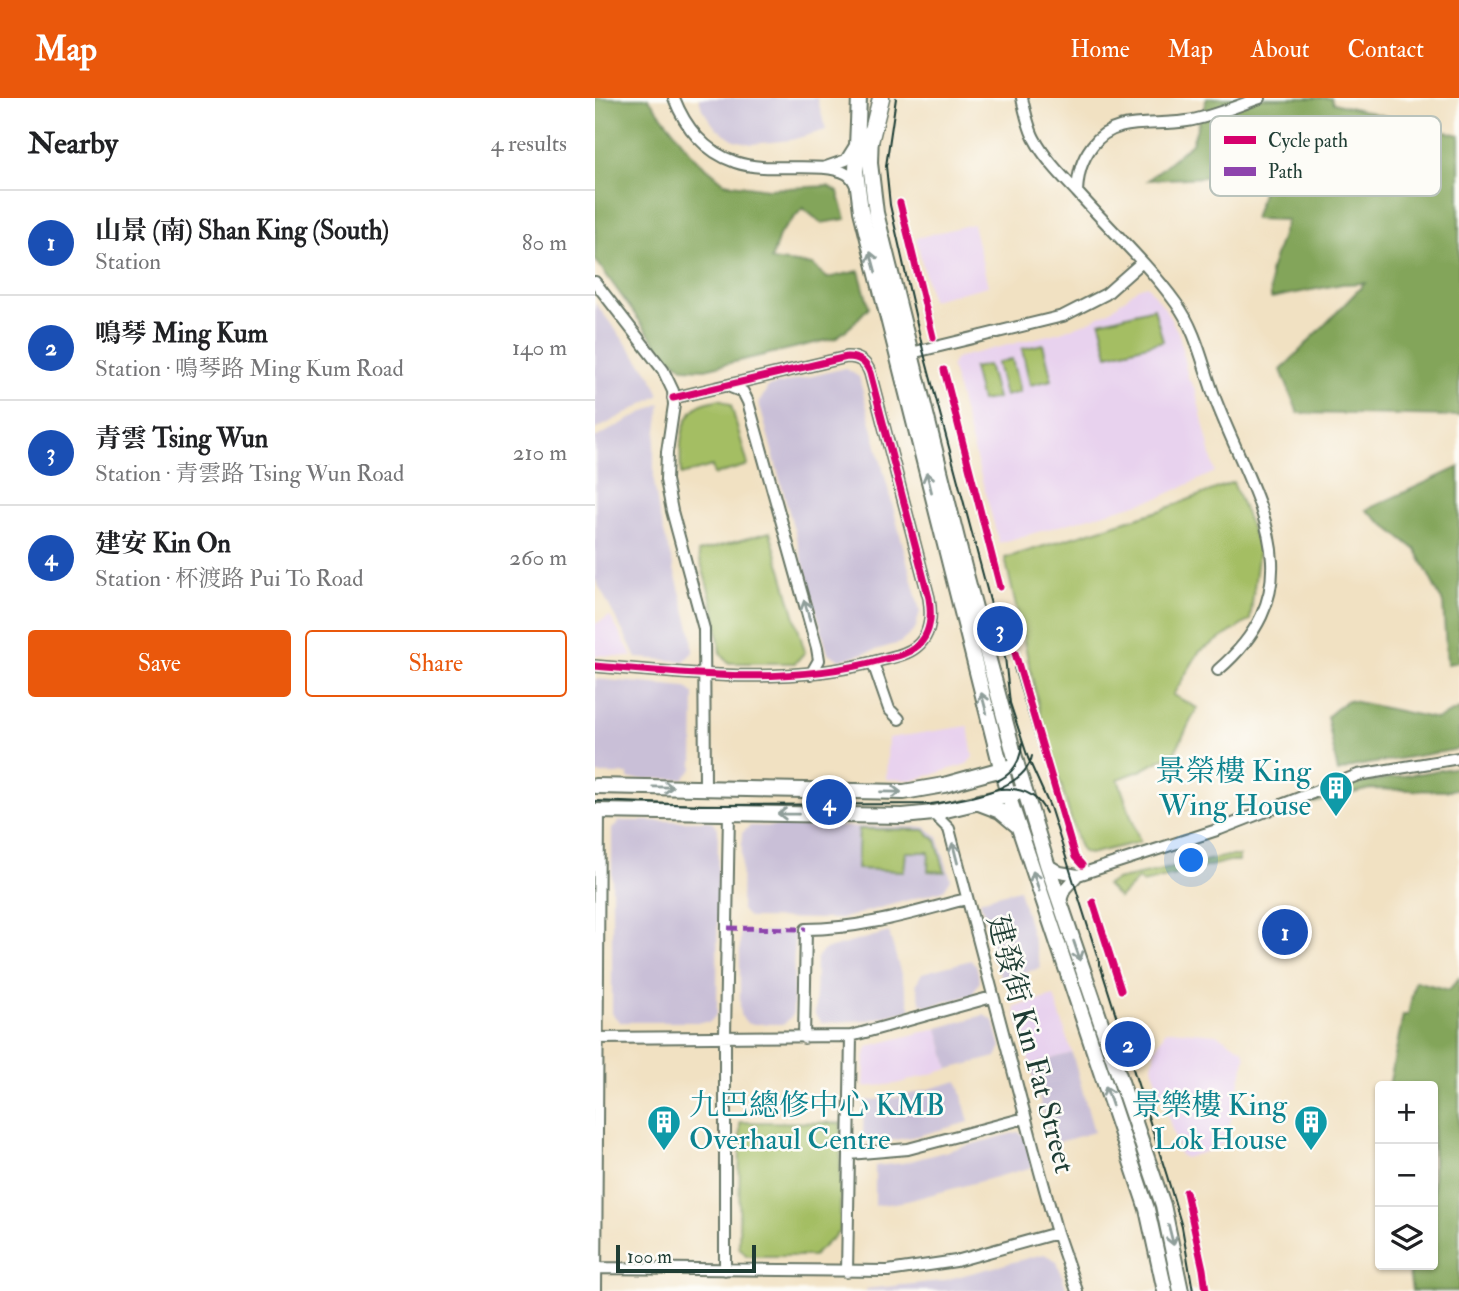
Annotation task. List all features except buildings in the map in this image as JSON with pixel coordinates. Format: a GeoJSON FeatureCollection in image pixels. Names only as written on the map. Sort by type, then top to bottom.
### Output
{"type":"FeatureCollection","features":[{"type":"Feature","properties":{"kind":"main road"},"geometry":{"type":"LineString","coordinates":[[859,98],[863,143],[904,355],[1008,795],[1143,1196],[1165,1291]]}},
{"type":"Feature","properties":{"kind":"main road"},"geometry":{"type":"LineString","coordinates":[[874,98],[863,143],[857,190],[1017,765],[1047,864],[1159,1192],[1181,1291]]}},
{"type":"Feature","properties":{"kind":"main road"},"geometry":{"type":"LineString","coordinates":[[863,143],[881,98]]}},
{"type":"Feature","properties":{"kind":"main road"},"geometry":{"type":"LineString","coordinates":[[595,786],[904,792],[944,785],[1017,765]]}},
{"type":"Feature","properties":{"kind":"main road"},"geometry":{"type":"LineString","coordinates":[[597,811],[903,816],[933,813],[1025,791]]}},
{"type":"Feature","properties":{"kind":"main road"},"geometry":{"type":"LineString","coordinates":[[978,803],[1000,811],[1019,827]]}},
{"type":"Feature","properties":{"kind":"street"},"geometry":{"type":"LineString","coordinates":[[674,98],[684,119],[698,138],[728,159],[767,169],[816,168],[846,173],[852,178],[857,190]]}},
{"type":"Feature","properties":{"kind":"street"},"geometry":{"type":"LineString","coordinates":[[1022,98],[1035,139],[1054,167],[1171,297],[1187,321],[1205,375],[1263,511],[1271,538],[1272,575],[1263,611],[1244,643],[1218,670]]}},
{"type":"Feature","properties":{"kind":"street"},"geometry":{"type":"LineString","coordinates":[[1077,192],[1079,170],[1083,161],[1097,140],[1110,129],[1189,121],[1260,98]]}},
{"type":"Feature","properties":{"kind":"street"},"geometry":{"type":"LineString","coordinates":[[816,168],[846,160],[863,143]]}},
{"type":"Feature","properties":{"kind":"street"},"geometry":{"type":"LineString","coordinates":[[904,355],[1071,313],[1105,294],[1141,263]]}},
{"type":"Feature","properties":{"kind":"street"},"geometry":{"type":"LineString","coordinates":[[595,282],[667,377],[673,398],[666,467],[667,491],[705,639],[705,788]]}},
{"type":"Feature","properties":{"kind":"street"},"geometry":{"type":"LineString","coordinates":[[595,666],[706,675],[838,672],[904,654],[917,646],[927,631],[930,612],[868,368],[861,360],[847,357],[673,398]]}},
{"type":"Feature","properties":{"kind":"street"},"geometry":{"type":"LineString","coordinates":[[725,386],[738,389],[748,402],[817,648],[818,660],[811,674]]}},
{"type":"Feature","properties":{"kind":"street"},"geometry":{"type":"LineString","coordinates":[[873,663],[889,709],[899,719]]}},
{"type":"Feature","properties":{"kind":"street"},"geometry":{"type":"LineString","coordinates":[[1047,864],[1060,872],[1078,875],[1230,825],[1358,775],[1459,758]]}},
{"type":"Feature","properties":{"kind":"street"},"geometry":{"type":"LineString","coordinates":[[596,1291],[597,811]]}},
{"type":"Feature","properties":{"kind":"street"},"geometry":{"type":"LineString","coordinates":[[725,1270],[729,813]]}},
{"type":"Feature","properties":{"kind":"street","name":"建發街 Kin Fat Street"},"geometry":{"type":"LineString","coordinates":[[933,813],[949,829],[1025,1118],[1057,1233],[1077,1291]]}},
{"type":"Feature","properties":{"kind":"street"},"geometry":{"type":"LineString","coordinates":[[1060,903],[1065,889],[1078,875]]}},
{"type":"Feature","properties":{"kind":"street"},"geometry":{"type":"LineString","coordinates":[[804,1038],[806,929],[839,928],[880,922],[966,899]]}},
{"type":"Feature","properties":{"kind":"street"},"geometry":{"type":"LineString","coordinates":[[596,1038],[851,1036],[992,997]]}},
{"type":"Feature","properties":{"kind":"street"},"geometry":{"type":"LineString","coordinates":[[847,1272],[851,1036]]}},
{"type":"Feature","properties":{"kind":"street"},"geometry":{"type":"LineString","coordinates":[[849,1154],[908,1149],[1025,1118]]}},
{"type":"Feature","properties":{"kind":"street"},"geometry":{"type":"LineString","coordinates":[[595,1268],[888,1271],[939,1264],[1057,1233]]}},
{"type":"Feature","properties":{"kind":"shaded area"},"geometry":{"type":"Polygon","coordinates":[[[699,98],[817,98],[826,130],[791,140],[752,144],[734,140],[715,127],[702,109],[699,98]]]}},
{"type":"Feature","properties":{"kind":"shaded area"},"geometry":{"type":"Polygon","coordinates":[[[973,224],[988,286],[931,300],[916,238],[973,224]]]}},
{"type":"Feature","properties":{"kind":"shaded area"},"geometry":{"type":"Polygon","coordinates":[[[1147,285],[1164,307],[1179,334],[1188,378],[1195,389],[1215,472],[1161,497],[999,543],[951,366],[956,358],[1086,323],[1111,310],[1138,288],[1147,285]]]}},
{"type":"Feature","properties":{"kind":"shaded area"},"geometry":{"type":"Polygon","coordinates":[[[595,303],[652,377],[660,395],[595,430],[595,303]]]}},
{"type":"Feature","properties":{"kind":"shaded area"},"geometry":{"type":"Polygon","coordinates":[[[845,368],[859,377],[920,611],[915,630],[900,643],[840,660],[828,653],[759,403],[768,387],[845,368]]]}},
{"type":"Feature","properties":{"kind":"shaded area"},"geometry":{"type":"Polygon","coordinates":[[[661,403],[654,450],[654,481],[659,514],[692,635],[693,652],[684,661],[637,658],[595,579],[595,438],[661,403]]]}},
{"type":"Feature","properties":{"kind":"shaded area"},"geometry":{"type":"Polygon","coordinates":[[[610,616],[633,657],[595,655],[595,624],[610,616]]]}},
{"type":"Feature","properties":{"kind":"shaded area"},"geometry":{"type":"Polygon","coordinates":[[[595,679],[686,687],[694,694],[693,769],[683,779],[628,779],[628,774],[595,774],[595,679]]]}},
{"type":"Feature","properties":{"kind":"shaded area"},"geometry":{"type":"Polygon","coordinates":[[[968,726],[973,757],[967,764],[914,780],[886,779],[888,738],[968,726]]]}},
{"type":"Feature","properties":{"kind":"shaded area"},"geometry":{"type":"Polygon","coordinates":[[[620,821],[710,821],[718,828],[717,1014],[710,1022],[620,1022],[612,1014],[612,828],[620,821]]]}},
{"type":"Feature","properties":{"kind":"shaded area"},"geometry":{"type":"Polygon","coordinates":[[[750,826],[925,827],[938,837],[951,879],[944,890],[840,919],[750,918],[741,910],[742,833],[750,826]]]}},
{"type":"Feature","properties":{"kind":"shaded area"},"geometry":{"type":"Polygon","coordinates":[[[1019,889],[1041,968],[1001,979],[980,900],[1019,889]]]}},
{"type":"Feature","properties":{"kind":"shaded area"},"geometry":{"type":"Polygon","coordinates":[[[740,932],[794,932],[793,1015],[784,1024],[748,1024],[740,1015],[740,932]]]}},
{"type":"Feature","properties":{"kind":"shaded area"},"geometry":{"type":"Polygon","coordinates":[[[889,932],[911,1010],[869,1020],[823,1023],[815,1015],[816,959],[824,950],[889,932]]]}},
{"type":"Feature","properties":{"kind":"shaded area"},"geometry":{"type":"Polygon","coordinates":[[[971,960],[976,965],[980,981],[972,995],[929,1006],[921,1004],[916,984],[922,973],[971,960]]]}},
{"type":"Feature","properties":{"kind":"shaded area"},"geometry":{"type":"Polygon","coordinates":[[[1054,996],[1072,1053],[1030,1065],[1014,1007],[1054,996]]]}},
{"type":"Feature","properties":{"kind":"shaded area"},"geometry":{"type":"Polygon","coordinates":[[[984,1015],[994,1021],[1001,1047],[996,1057],[949,1069],[938,1028],[984,1015]]]}},
{"type":"Feature","properties":{"kind":"shaded area"},"geometry":{"type":"Polygon","coordinates":[[[938,1028],[949,1069],[896,1084],[864,1087],[865,1056],[869,1046],[938,1028]]]}},
{"type":"Feature","properties":{"kind":"shaded area"},"geometry":{"type":"Polygon","coordinates":[[[1171,1030],[1216,1034],[1242,1049],[1246,1056],[1226,1140],[1218,1148],[1185,1158],[1180,1155],[1152,1066],[1155,1049],[1165,1032],[1171,1030]]]}},
{"type":"Feature","properties":{"kind":"shaded area"},"geometry":{"type":"Polygon","coordinates":[[[1072,1053],[1094,1132],[1052,1144],[1030,1065],[1072,1053]]]}},
{"type":"Feature","properties":{"kind":"shaded area"},"geometry":{"type":"Polygon","coordinates":[[[958,1081],[969,1122],[883,1142],[872,1143],[863,1136],[864,1101],[899,1097],[958,1081]]]}},
{"type":"Feature","properties":{"kind":"shaded area"},"geometry":{"type":"Polygon","coordinates":[[[1018,1132],[1025,1136],[1033,1167],[907,1201],[875,1206],[875,1166],[903,1163],[1018,1132]]]}},
{"type":"Feature","properties":{"kind":"shaded area"},"geometry":{"type":"Polygon","coordinates":[[[1044,1254],[1057,1261],[1067,1291],[866,1291],[941,1281],[1044,1254]]]}},
{"type":"Feature","properties":{"kind":"green space"},"geometry":{"type":"Polygon","coordinates":[[[595,98],[648,98],[695,158],[725,183],[768,189],[828,186],[838,192],[846,219],[821,223],[803,208],[780,233],[771,260],[813,265],[827,278],[859,271],[869,307],[836,338],[705,369],[684,368],[662,352],[595,259],[595,98]]]}},
{"type":"Feature","properties":{"kind":"green space"},"geometry":{"type":"Polygon","coordinates":[[[1207,98],[1331,98],[1333,103],[1384,116],[1210,116],[1210,177],[1148,180],[1192,143],[1207,98]]]}},
{"type":"Feature","properties":{"kind":"green space"},"geometry":{"type":"Polygon","coordinates":[[[1441,130],[1459,135],[1459,416],[1298,413],[1281,370],[1365,283],[1342,284],[1271,298],[1270,271],[1287,220],[1254,219],[1261,196],[1441,196],[1441,130]]]}},
{"type":"Feature","properties":{"kind":"green space"},"geometry":{"type":"Polygon","coordinates":[[[1154,308],[1163,341],[1108,355],[1100,322],[1154,308]]]}},
{"type":"Feature","properties":{"kind":"green space"},"geometry":{"type":"Polygon","coordinates":[[[1043,344],[1052,380],[1030,385],[1022,349],[1043,344]]]}},
{"type":"Feature","properties":{"kind":"green space"},"geometry":{"type":"Polygon","coordinates":[[[1012,359],[1020,392],[1005,396],[997,363],[1012,359]]]}},
{"type":"Feature","properties":{"kind":"green space"},"geometry":{"type":"Polygon","coordinates":[[[988,365],[997,398],[981,401],[973,368],[988,365]]]}},
{"type":"Feature","properties":{"kind":"green space"},"geometry":{"type":"Polygon","coordinates":[[[720,399],[731,405],[748,465],[714,475],[712,466],[681,475],[682,438],[691,412],[698,406],[720,399]]]}},
{"type":"Feature","properties":{"kind":"green space"},"geometry":{"type":"Polygon","coordinates":[[[1459,467],[1459,662],[1447,664],[1443,603],[1416,550],[1366,510],[1459,467]]]}},
{"type":"Feature","properties":{"kind":"green space"},"geometry":{"type":"Polygon","coordinates":[[[1233,482],[1259,548],[1250,620],[1199,652],[1173,695],[1197,708],[1175,752],[1142,770],[1118,779],[1140,842],[1089,854],[1082,851],[1078,843],[1041,716],[1005,558],[1162,510],[1233,482]]]}},
{"type":"Feature","properties":{"kind":"green space"},"geometry":{"type":"Polygon","coordinates":[[[770,532],[805,652],[795,663],[729,663],[720,653],[716,616],[698,552],[770,532]]]}},
{"type":"Feature","properties":{"kind":"green space"},"geometry":{"type":"Polygon","coordinates":[[[1347,700],[1437,719],[1459,709],[1459,749],[1356,766],[1338,772],[1327,717],[1347,700]]]}},
{"type":"Feature","properties":{"kind":"green space"},"geometry":{"type":"Polygon","coordinates":[[[1459,767],[1459,788],[1448,791],[1370,789],[1297,807],[1360,783],[1459,767]]]}},
{"type":"Feature","properties":{"kind":"green space"},"geometry":{"type":"Polygon","coordinates":[[[859,829],[924,830],[936,840],[945,872],[928,871],[929,852],[906,852],[904,871],[857,869],[859,829]]]}},
{"type":"Feature","properties":{"kind":"green space"},"geometry":{"type":"Polygon","coordinates":[[[1228,856],[1239,856],[1239,861],[1229,861],[1143,883],[1138,879],[1119,898],[1106,885],[1116,880],[1228,856]]]}},
{"type":"Feature","properties":{"kind":"green space"},"geometry":{"type":"Polygon","coordinates":[[[1459,978],[1459,1291],[1412,1291],[1409,1270],[1438,1270],[1438,1081],[1390,1081],[1403,1015],[1408,1015],[1415,981],[1449,990],[1459,978]]]}},
{"type":"Feature","properties":{"kind":"green space"},"geometry":{"type":"Polygon","coordinates":[[[740,1122],[841,1123],[840,1231],[813,1256],[747,1256],[739,1247],[740,1122]]]}},
{"type":"Feature","properties":{"kind":"tram line"},"geometry":{"type":"LineString","coordinates":[[896,98],[886,166],[890,205],[923,350],[1005,657],[1010,703],[1028,758],[1050,807],[1167,1176],[1182,1227],[1193,1291]]}},
{"type":"Feature","properties":{"kind":"tram line"},"geometry":{"type":"LineString","coordinates":[[1014,668],[1051,788]]}},
{"type":"Feature","properties":{"kind":"tram line"},"geometry":{"type":"LineString","coordinates":[[997,781],[1008,775],[1015,766],[1022,743]]}},
{"type":"Feature","properties":{"kind":"tram line"},"geometry":{"type":"LineString","coordinates":[[595,801],[701,805],[931,804],[958,800],[1005,786],[1027,768],[1032,756]]}},
{"type":"Feature","properties":{"kind":"tram line"},"geometry":{"type":"LineString","coordinates":[[1000,789],[1015,789],[1028,793],[1046,813]]}},
{"type":"Feature","properties":{"kind":"marked path"},"geometry":{"type":"LineString","coordinates":[[728,928],[806,929]]}},
{"type":"Feature","properties":{"kind":"cycle path"},"geometry":{"type":"LineString","coordinates":[[900,203],[933,337]]}},
{"type":"Feature","properties":{"kind":"cycle path"},"geometry":{"type":"LineString","coordinates":[[595,666],[739,676],[810,673],[846,668],[904,654],[916,647],[927,631],[930,618],[929,598],[870,373],[864,363],[847,357],[673,398]]}},
{"type":"Feature","properties":{"kind":"cycle path"},"geometry":{"type":"LineString","coordinates":[[944,370],[1000,587]]}},
{"type":"Feature","properties":{"kind":"cycle path"},"geometry":{"type":"LineString","coordinates":[[1015,653],[1075,857],[1082,865]]}},
{"type":"Feature","properties":{"kind":"cycle path"},"geometry":{"type":"LineString","coordinates":[[1093,902],[1121,990]]}},
{"type":"Feature","properties":{"kind":"cycle path"},"geometry":{"type":"LineString","coordinates":[[1186,1192],[1206,1291]]}},
{"type":"Feature","properties":{"kind":"place","name":"青雲 Tsing Wun"},"geometry":{"type":"Point","coordinates":[1000,629]}},
{"type":"Feature","properties":{"kind":"place","name":"建安 Kin On"},"geometry":{"type":"Point","coordinates":[829,802]}},
{"type":"Feature","properties":{"kind":"place","name":"景榮樓 King Wing House"},"geometry":{"type":"Point","coordinates":[1336,818]}},
{"type":"Feature","properties":{"kind":"place","name":"山景 (南) Shan King (South)"},"geometry":{"type":"Point","coordinates":[1285,932]}},
{"type":"Feature","properties":{"kind":"place","name":"鳴琴 Ming Kum"},"geometry":{"type":"Point","coordinates":[1128,1044]}},
{"type":"Feature","properties":{"kind":"place","name":"九巴總修中心 KMB Overhaul Centre"},"geometry":{"type":"Point","coordinates":[664,1152]}},
{"type":"Feature","properties":{"kind":"place","name":"景樂樓 King Lok House"},"geometry":{"type":"Point","coordinates":[1311,1152]}}]}
